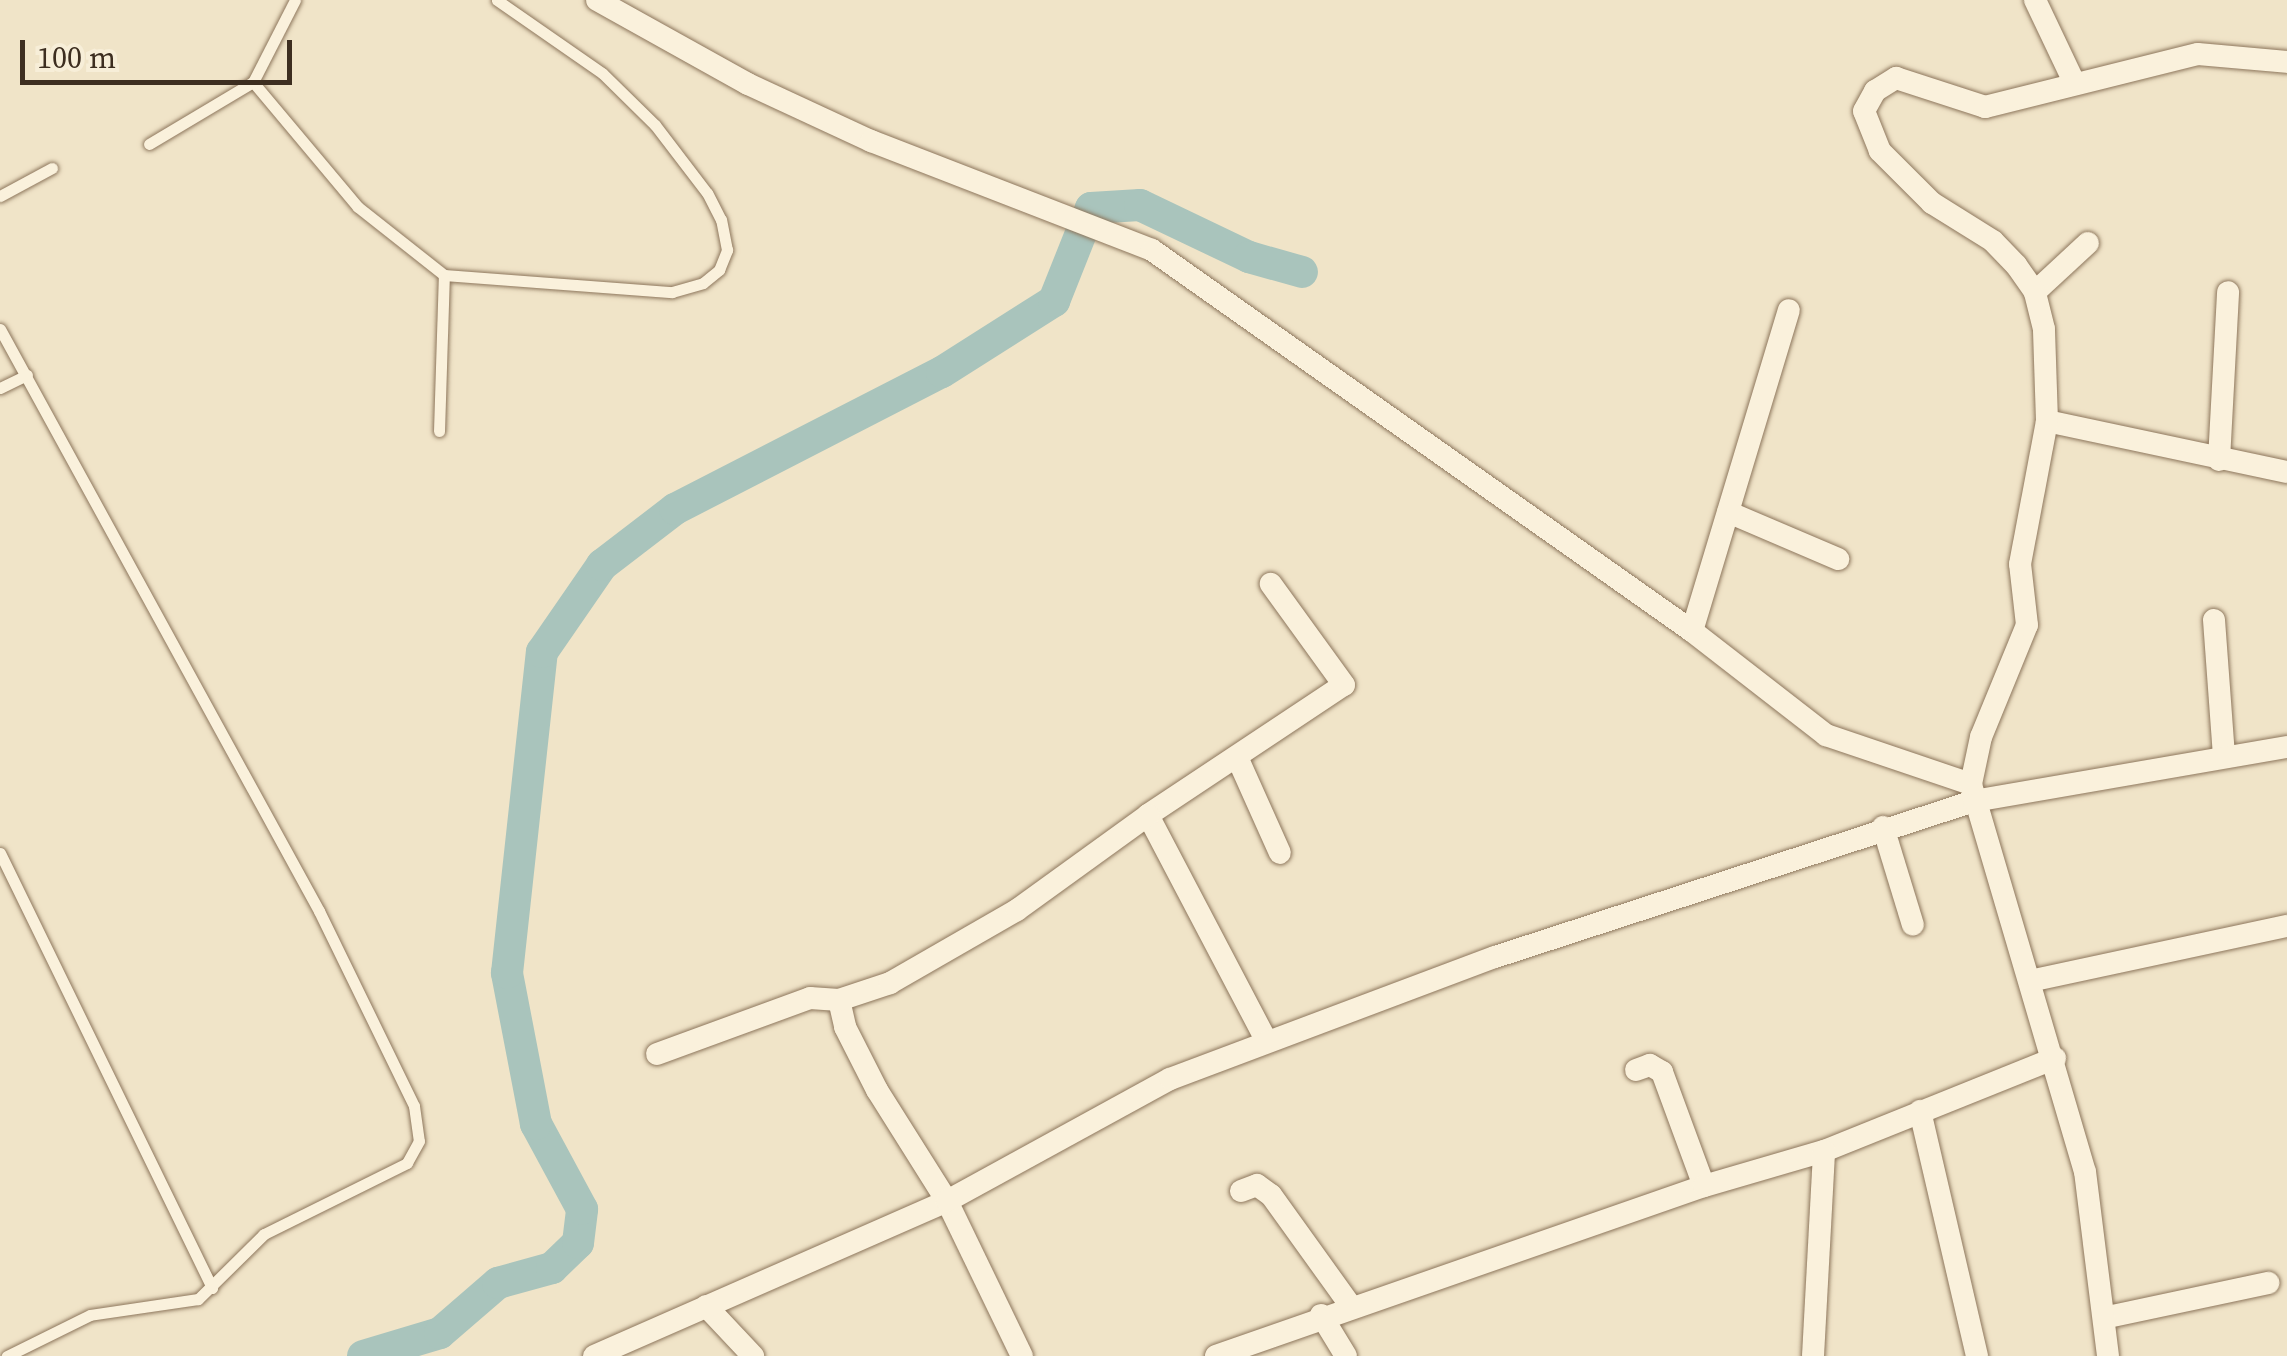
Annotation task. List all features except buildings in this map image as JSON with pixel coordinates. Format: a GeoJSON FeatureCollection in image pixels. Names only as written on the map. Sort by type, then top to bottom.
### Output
{"type":"FeatureCollection","features":[{"type":"Feature","properties":{"kind":"street"},"geometry":{"type":"LineString","coordinates":[[597,0],[748,84],[871,141],[1152,250],[1692,632],[1826,735],[1972,792]]}},
{"type":"Feature","properties":{"kind":"street"},"geometry":{"type":"LineString","coordinates":[[2035,0],[2074,82]]}},
{"type":"Feature","properties":{"kind":"street"},"geometry":{"type":"LineString","coordinates":[[2108,1356],[2108,1317],[2085,1172],[2055,1058],[1972,792],[1982,737],[2027,626],[2020,564],[2046,421],[2048,361],[2035,292],[1993,241],[1932,204],[1880,151],[1864,110],[1875,91],[1896,78],[1985,107],[2198,54],[2287,62]]}},
{"type":"Feature","properties":{"kind":"street"},"geometry":{"type":"LineString","coordinates":[[2035,292],[2088,244]]}},
{"type":"Feature","properties":{"kind":"street"},"geometry":{"type":"LineString","coordinates":[[2219,460],[2228,292]]}},
{"type":"Feature","properties":{"kind":"street"},"geometry":{"type":"LineString","coordinates":[[1692,632],[1789,310]]}},
{"type":"Feature","properties":{"kind":"street"},"geometry":{"type":"LineString","coordinates":[[2046,421],[2287,472]]}},
{"type":"Feature","properties":{"kind":"street"},"geometry":{"type":"LineString","coordinates":[[1728,512],[1838,559]]}},
{"type":"Feature","properties":{"kind":"street"},"geometry":{"type":"LineString","coordinates":[[658,1054],[810,998],[839,1000],[890,983],[1017,910],[1148,815],[1344,685],[1271,584]]}},
{"type":"Feature","properties":{"kind":"street"},"geometry":{"type":"LineString","coordinates":[[2214,620],[2224,757]]}},
{"type":"Feature","properties":{"kind":"street"},"geometry":{"type":"LineString","coordinates":[[594,1356],[947,1201],[1170,1079],[1266,1040],[1884,827],[1972,792],[2287,747]]}},
{"type":"Feature","properties":{"kind":"street"},"geometry":{"type":"LineString","coordinates":[[1237,757],[1280,853]]}},
{"type":"Feature","properties":{"kind":"street"},"geometry":{"type":"LineString","coordinates":[[1148,815],[1266,1040]]}},
{"type":"Feature","properties":{"kind":"street"},"geometry":{"type":"LineString","coordinates":[[1884,827],[1914,925]]}},
{"type":"Feature","properties":{"kind":"street"},"geometry":{"type":"LineString","coordinates":[[2030,981],[2287,926]]}},
{"type":"Feature","properties":{"kind":"street"},"geometry":{"type":"LineString","coordinates":[[839,1000],[845,1027],[877,1090],[947,1201],[1022,1356]]}},
{"type":"Feature","properties":{"kind":"street"},"geometry":{"type":"LineString","coordinates":[[1216,1356],[1350,1305],[1704,1186],[1824,1151],[2055,1058]]}},
{"type":"Feature","properties":{"kind":"street"},"geometry":{"type":"LineString","coordinates":[[1636,1070],[1650,1065],[1662,1072],[1704,1186]]}},
{"type":"Feature","properties":{"kind":"street"},"geometry":{"type":"LineString","coordinates":[[1920,1112],[1977,1356]]}},
{"type":"Feature","properties":{"kind":"street"},"geometry":{"type":"LineString","coordinates":[[1813,1356],[1824,1151]]}},
{"type":"Feature","properties":{"kind":"street"},"geometry":{"type":"LineString","coordinates":[[1240,1191],[1258,1186],[1270,1195],[1350,1305]]}},
{"type":"Feature","properties":{"kind":"street"},"geometry":{"type":"LineString","coordinates":[[2108,1317],[2268,1283]]}},
{"type":"Feature","properties":{"kind":"street"},"geometry":{"type":"LineString","coordinates":[[706,1306],[754,1356]]}},
{"type":"Feature","properties":{"kind":"street"},"geometry":{"type":"LineString","coordinates":[[1321,1315],[1346,1356]]}},
{"type":"Feature","properties":{"kind":"lane"},"geometry":{"type":"LineString","coordinates":[[148,144],[252,82],[295,0]]}},
{"type":"Feature","properties":{"kind":"lane"},"geometry":{"type":"LineString","coordinates":[[252,82],[358,206],[444,275],[672,292],[703,283],[719,270],[727,250],[707,193],[655,125],[602,72],[497,0]]}},
{"type":"Feature","properties":{"kind":"lane"},"geometry":{"type":"LineString","coordinates":[[0,196],[52,168]]}},
{"type":"Feature","properties":{"kind":"lane"},"geometry":{"type":"LineString","coordinates":[[438,431],[444,275]]}},
{"type":"Feature","properties":{"kind":"lane"},"geometry":{"type":"LineString","coordinates":[[0,329],[319,911],[414,1106],[419,1141],[407,1163],[264,1234],[212,1288],[186,1303],[90,1315],[8,1356]]}},
{"type":"Feature","properties":{"kind":"lane"},"geometry":{"type":"LineString","coordinates":[[0,388],[26,375]]}},
{"type":"Feature","properties":{"kind":"lane"},"geometry":{"type":"LineString","coordinates":[[0,852],[212,1288]]}},
{"type":"Feature","properties":{"kind":"waterway"},"geometry":{"type":"LineString","coordinates":[[363,1356],[440,1333],[498,1283],[552,1268],[578,1243],[582,1209],[536,1124],[507,973],[542,652],[602,565],[675,509],[942,372],[1054,301],[1091,208],[1140,205],[1249,257],[1302,272]]}}]}
